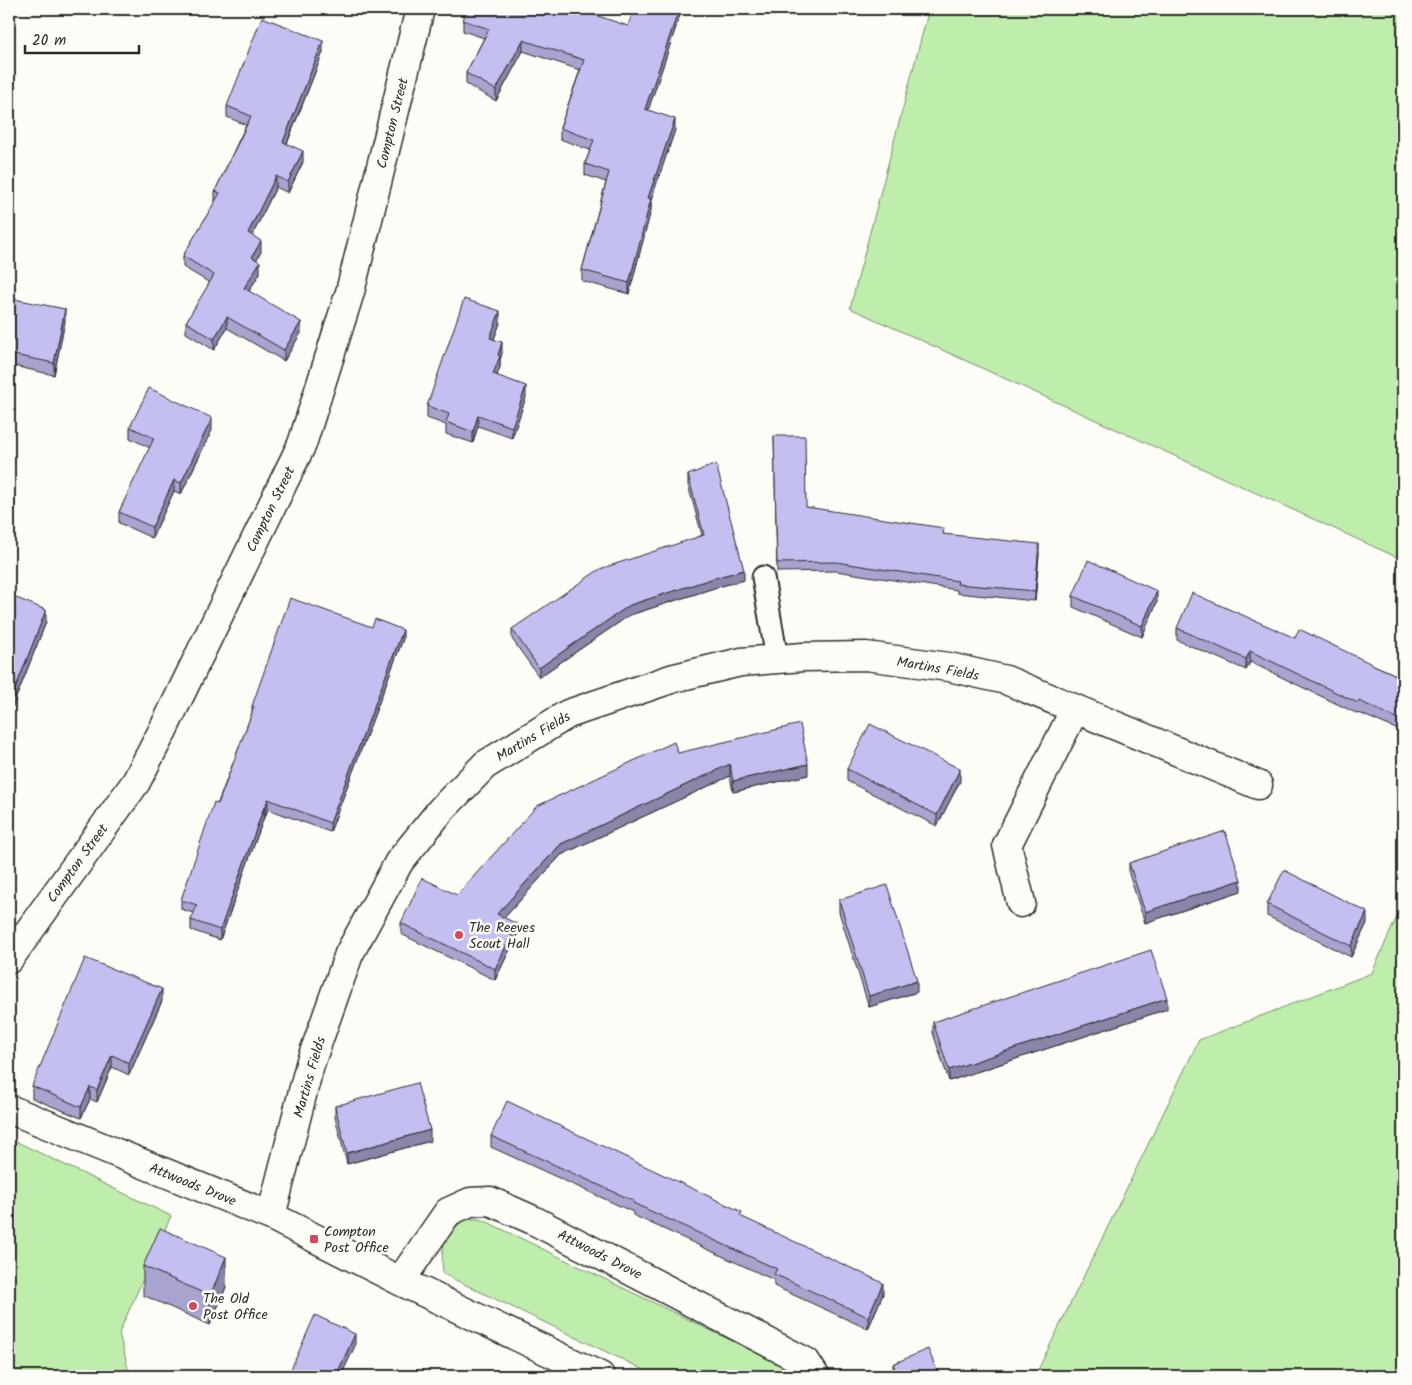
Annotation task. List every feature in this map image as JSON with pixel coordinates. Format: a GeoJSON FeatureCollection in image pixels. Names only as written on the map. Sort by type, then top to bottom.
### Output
{"type":"FeatureCollection","features":[{"type":"Feature","properties":{"kind":"street","name":"Compton Street"},"geometry":{"type":"LineString","coordinates":[[9,959],[136,782],[302,444],[350,292],[420,9]]}},
{"type":"Feature","properties":{"kind":"street","name":"Martins Fields"},"geometry":{"type":"LineString","coordinates":[[271,1216],[310,1064],[349,954],[399,862],[441,810],[485,765],[568,714],[674,678],[740,662],[803,656],[866,656],[949,667],[1006,680],[1258,785]]}},
{"type":"Feature","properties":{"kind":"street"},"geometry":{"type":"LineString","coordinates":[[1021,903],[1007,845],[1075,709]]}},
{"type":"Feature","properties":{"kind":"street","name":"Attwoods Drove"},"geometry":{"type":"LineString","coordinates":[[9,1109],[271,1216],[400,1281],[600,1376]]}},
{"type":"Feature","properties":{"kind":"street","name":"Attwoods Drove"},"geometry":{"type":"LineString","coordinates":[[400,1281],[448,1212],[470,1202],[490,1202],[533,1220],[806,1362],[815,1376]]}},
{"type":"Feature","properties":{"kind":"lane"},"geometry":{"type":"LineString","coordinates":[[763,576],[777,659]]}},
{"type":"Feature","properties":{"kind":"green space"},"geometry":{"type":"Polygon","coordinates":[[[929,9],[1403,9],[1403,560],[850,308],[929,9]]]}},
{"type":"Feature","properties":{"kind":"green space"},"geometry":{"type":"Polygon","coordinates":[[[1403,903],[1403,1376],[1035,1376],[1199,1040],[1372,973],[1403,903]]]}},
{"type":"Feature","properties":{"kind":"green space"},"geometry":{"type":"Polygon","coordinates":[[[15,1141],[171,1216],[119,1333],[130,1376],[9,1376],[9,1142],[15,1141]]]}},
{"type":"Feature","properties":{"kind":"green space"},"geometry":{"type":"Polygon","coordinates":[[[464,1219],[481,1219],[790,1369],[793,1376],[657,1376],[443,1274],[442,1256],[444,1243],[451,1232],[464,1219]]]}},
{"type":"Feature","properties":{"kind":"building"},"geometry":{"type":"Polygon","coordinates":[[[467,9],[577,9],[628,26],[634,9],[679,9],[645,109],[675,119],[648,198],[651,199],[629,283],[582,270],[609,172],[585,164],[594,140],[560,128],[584,60],[523,40],[496,90],[466,73],[489,29],[463,20],[467,9]]]}},
{"type":"Feature","properties":{"kind":"building"},"geometry":{"type":"Polygon","coordinates":[[[262,17],[323,41],[283,142],[303,151],[288,182],[276,176],[248,233],[261,241],[252,257],[260,262],[244,288],[301,322],[284,350],[227,317],[214,339],[186,322],[214,275],[183,256],[220,193],[215,191],[251,116],[227,106],[262,17]]]}},
{"type":"Feature","properties":{"kind":"building"},"geometry":{"type":"Polygon","coordinates":[[[9,298],[65,309],[54,363],[9,354],[9,298]]]}},
{"type":"Feature","properties":{"kind":"building"},"geometry":{"type":"Polygon","coordinates":[[[464,299],[500,311],[490,338],[502,342],[498,355],[500,356],[493,374],[526,386],[512,427],[478,415],[473,432],[446,422],[449,414],[427,406],[464,299]]]}},
{"type":"Feature","properties":{"kind":"building"},"geometry":{"type":"Polygon","coordinates":[[[149,388],[212,418],[181,483],[174,480],[152,527],[119,512],[154,438],[130,427],[149,388]]]}},
{"type":"Feature","properties":{"kind":"building"},"geometry":{"type":"Polygon","coordinates":[[[774,436],[805,436],[806,507],[944,528],[943,534],[1039,544],[1035,591],[957,584],[958,581],[836,562],[777,563],[774,436]]]}},
{"type":"Feature","properties":{"kind":"building"},"geometry":{"type":"Polygon","coordinates":[[[716,464],[744,570],[630,605],[539,668],[512,629],[600,569],[704,535],[688,475],[716,464]]]}},
{"type":"Feature","properties":{"kind":"building"},"geometry":{"type":"Polygon","coordinates":[[[1088,560],[1157,591],[1142,626],[1073,596],[1088,560]]]}},
{"type":"Feature","properties":{"kind":"building"},"geometry":{"type":"Polygon","coordinates":[[[1192,593],[1295,638],[1299,629],[1403,678],[1403,721],[1359,701],[1358,703],[1250,651],[1246,659],[1177,628],[1192,593]]]}},
{"type":"Feature","properties":{"kind":"building"},"geometry":{"type":"Polygon","coordinates":[[[9,595],[46,610],[12,697],[9,696],[9,595]]]}},
{"type":"Feature","properties":{"kind":"building"},"geometry":{"type":"Polygon","coordinates":[[[290,598],[372,627],[375,619],[403,630],[330,823],[268,799],[220,930],[191,920],[197,905],[181,900],[214,802],[218,804],[254,707],[252,706],[290,598]]]}},
{"type":"Feature","properties":{"kind":"building"},"geometry":{"type":"Polygon","coordinates":[[[800,724],[808,764],[733,781],[730,764],[561,844],[497,914],[517,924],[495,969],[401,923],[422,878],[457,895],[537,806],[674,742],[678,753],[800,724]]]}},
{"type":"Feature","properties":{"kind":"building"},"geometry":{"type":"Polygon","coordinates":[[[870,724],[960,769],[937,815],[847,769],[870,724]]]}},
{"type":"Feature","properties":{"kind":"building"},"geometry":{"type":"Polygon","coordinates":[[[1225,831],[1241,880],[1145,912],[1129,863],[1225,831]]]}},
{"type":"Feature","properties":{"kind":"building"},"geometry":{"type":"Polygon","coordinates":[[[1284,870],[1367,912],[1351,946],[1267,904],[1284,870]]]}},
{"type":"Feature","properties":{"kind":"building"},"geometry":{"type":"Polygon","coordinates":[[[887,885],[917,981],[869,996],[839,900],[887,885]]]}},
{"type":"Feature","properties":{"kind":"building"},"geometry":{"type":"Polygon","coordinates":[[[1151,950],[1167,998],[949,1070],[933,1022],[1151,950]]]}},
{"type":"Feature","properties":{"kind":"building"},"geometry":{"type":"Polygon","coordinates":[[[85,958],[162,989],[129,1063],[112,1055],[97,1090],[90,1087],[81,1107],[32,1086],[85,958]]]}},
{"type":"Feature","properties":{"kind":"building"},"geometry":{"type":"Polygon","coordinates":[[[417,1083],[430,1130],[347,1153],[335,1106],[417,1083]]]}},
{"type":"Feature","properties":{"kind":"building"},"geometry":{"type":"Polygon","coordinates":[[[507,1101],[742,1212],[740,1216],[883,1283],[868,1317],[774,1274],[777,1269],[491,1136],[507,1101]]]}},
{"type":"Feature","properties":{"kind":"building"},"geometry":{"type":"Polygon","coordinates":[[[160,1228],[226,1257],[210,1296],[143,1266],[160,1228]]]}},
{"type":"Feature","properties":{"kind":"building"},"geometry":{"type":"Polygon","coordinates":[[[315,1315],[355,1334],[336,1376],[288,1376],[315,1315]]]}},
{"type":"Feature","properties":{"kind":"building"},"geometry":{"type":"Polygon","coordinates":[[[928,1349],[939,1376],[898,1376],[893,1364],[928,1349]]]}},
{"type":"Feature","properties":{"kind":"place","name":"The Reeves Scout Hall"},"geometry":{"type":"Point","coordinates":[459,935]}},
{"type":"Feature","properties":{"kind":"place","name":"Compton Post Office"},"geometry":{"type":"Point","coordinates":[314,1239]}},
{"type":"Feature","properties":{"kind":"place","name":"The Old Post Office"},"geometry":{"type":"Point","coordinates":[193,1306]}}]}
